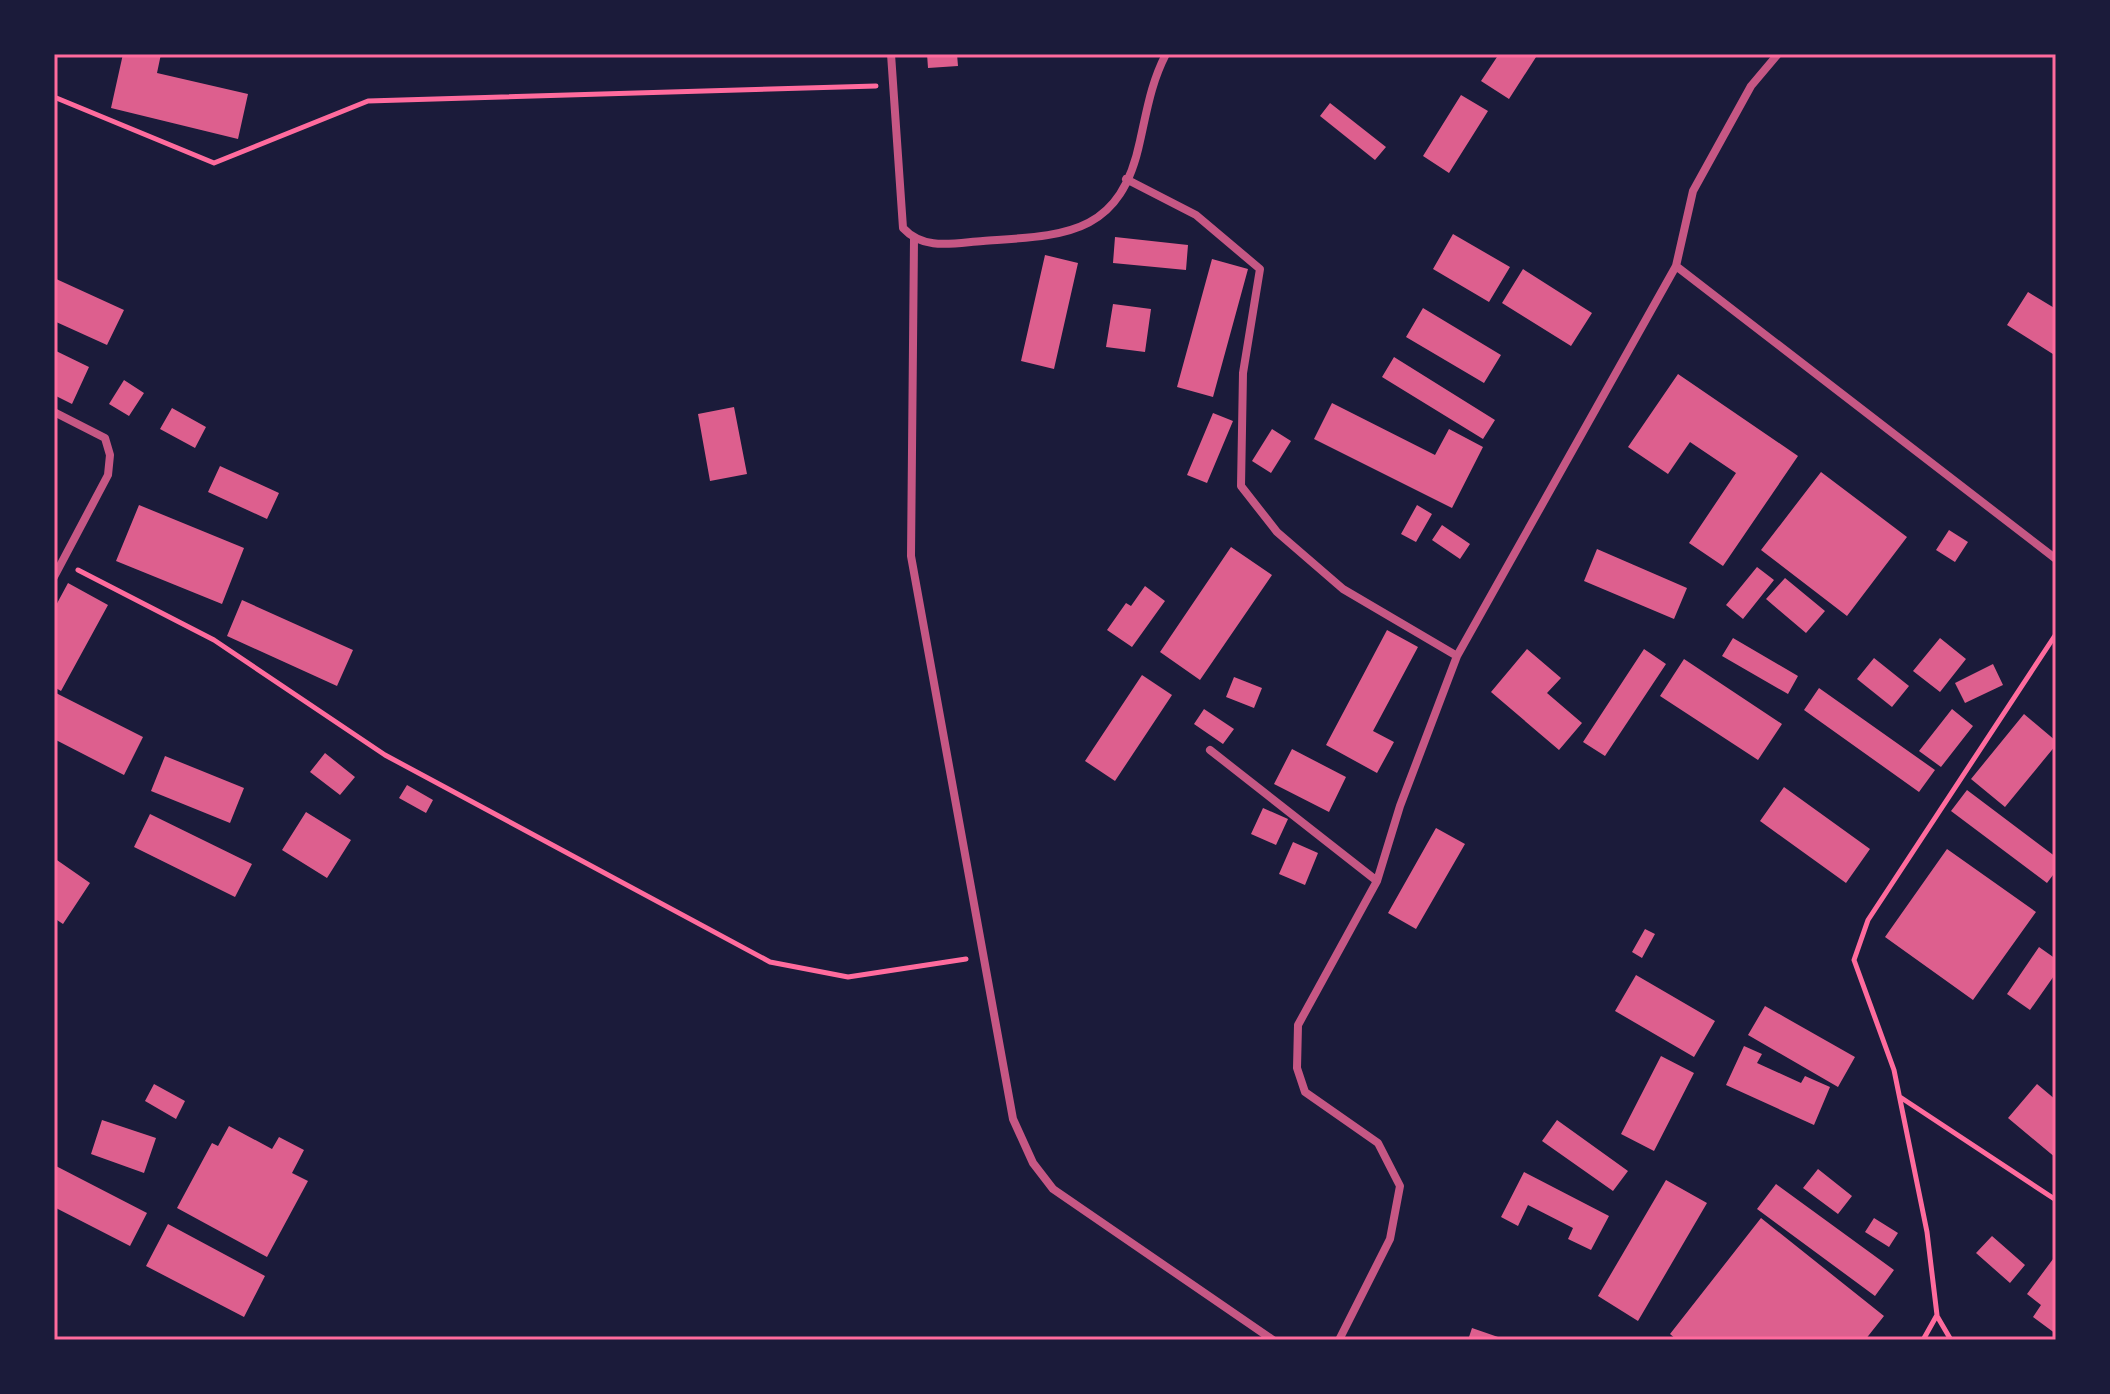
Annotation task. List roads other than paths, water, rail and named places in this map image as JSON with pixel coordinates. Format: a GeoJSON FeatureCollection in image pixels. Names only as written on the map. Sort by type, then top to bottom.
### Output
{"type":"FeatureCollection","features":[{"type":"Feature","properties":{"kind":"street"},"geometry":{"type":"LineString","coordinates":[[891,54],[903,228],[914,239],[933,244],[1054,237],[1094,223],[1110,207],[1126,179],[1139,145],[1152,81],[1166,54]]}},
{"type":"Feature","properties":{"kind":"street"},"geometry":{"type":"LineString","coordinates":[[1339,1340],[1390,1239],[1400,1186],[1378,1143],[1305,1092],[1297,1068],[1298,1025],[1377,881],[1400,806],[1457,656],[1676,266],[1693,191],[1751,86],[1778,54]]}},
{"type":"Feature","properties":{"kind":"street"},"geometry":{"type":"LineString","coordinates":[[1126,179],[1196,215],[1260,269],[1243,373],[1241,486],[1277,532],[1343,589],[1457,656]]}},
{"type":"Feature","properties":{"kind":"street"},"geometry":{"type":"LineString","coordinates":[[914,239],[911,556],[1013,1119],[1033,1163],[1053,1189],[1273,1340]]}},
{"type":"Feature","properties":{"kind":"street"},"geometry":{"type":"LineString","coordinates":[[1676,266],[2056,559]]}},
{"type":"Feature","properties":{"kind":"street"},"geometry":{"type":"LineString","coordinates":[[54,412],[105,438],[110,455],[108,475],[54,577]]}},
{"type":"Feature","properties":{"kind":"street"},"geometry":{"type":"LineString","coordinates":[[1210,750],[1377,881]]}}]}
